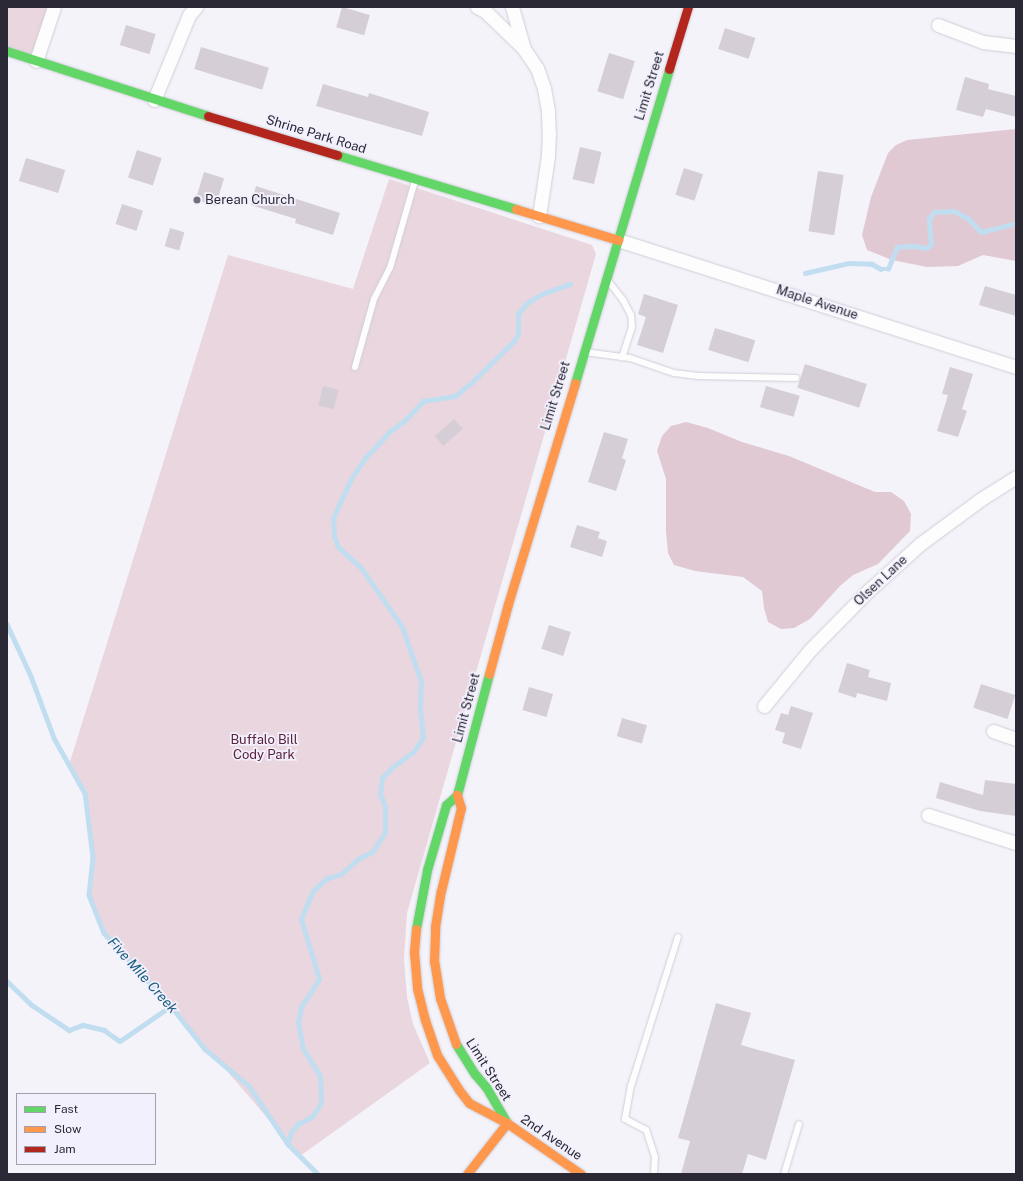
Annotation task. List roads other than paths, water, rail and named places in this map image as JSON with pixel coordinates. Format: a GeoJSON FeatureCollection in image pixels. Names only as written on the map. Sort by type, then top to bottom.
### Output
{"type":"FeatureCollection","features":[{"type":"Feature","properties":{"kind":"street"},"geometry":{"type":"LineString","coordinates":[[36,61],[54,7]]}},
{"type":"Feature","properties":{"kind":"street"},"geometry":{"type":"LineString","coordinates":[[154,100],[188,15],[196,7]]}},
{"type":"Feature","properties":{"kind":"street"},"geometry":{"type":"LineString","coordinates":[[477,7],[485,11],[524,49],[537,68],[544,88],[548,110],[549,134],[548,156],[539,216]]}},
{"type":"Feature","properties":{"kind":"street"},"geometry":{"type":"LineString","coordinates":[[512,7],[524,49]]}},
{"type":"Feature","properties":{"kind":"street","name":"Limit Street"},"geometry":{"type":"LineString","coordinates":[[507,1123],[486,1087],[475,1074],[456,1045],[440,998],[434,962],[435,926],[441,891],[461,808],[457,795],[508,604],[605,278],[618,240],[688,7]]}},
{"type":"Feature","properties":{"kind":"street"},"geometry":{"type":"LineString","coordinates":[[938,25],[983,42],[1016,46]]}},
{"type":"Feature","properties":{"kind":"street","name":"Shrine Park Road"},"geometry":{"type":"LineString","coordinates":[[7,51],[154,100],[618,240]]}},
{"type":"Feature","properties":{"kind":"street","name":"Maple Avenue"},"geometry":{"type":"LineString","coordinates":[[618,240],[1016,368]]}},
{"type":"Feature","properties":{"kind":"street","name":"Olsen Lane"},"geometry":{"type":"LineString","coordinates":[[764,706],[810,650],[868,591],[920,544],[981,499],[1016,477]]}},
{"type":"Feature","properties":{"kind":"street"},"geometry":{"type":"LineString","coordinates":[[993,732],[1016,739]]}},
{"type":"Feature","properties":{"kind":"street","name":"Limit Street"},"geometry":{"type":"LineString","coordinates":[[457,795],[446,805],[427,870],[418,912],[414,952],[417,988],[425,1020],[437,1055],[459,1090],[469,1103],[507,1123]]}},
{"type":"Feature","properties":{"kind":"street"},"geometry":{"type":"LineString","coordinates":[[928,815],[1016,842]]}},
{"type":"Feature","properties":{"kind":"street"},"geometry":{"type":"LineString","coordinates":[[467,1174],[507,1123]]}},
{"type":"Feature","properties":{"kind":"street","name":"2nd Avenue"},"geometry":{"type":"LineString","coordinates":[[507,1123],[581,1174]]}},
{"type":"Feature","properties":{"kind":"lane"},"geometry":{"type":"LineString","coordinates":[[355,367],[374,299],[390,268],[416,179]]}},
{"type":"Feature","properties":{"kind":"lane"},"geometry":{"type":"LineString","coordinates":[[605,278],[622,300],[631,315],[632,327],[622,357]]}},
{"type":"Feature","properties":{"kind":"lane"},"geometry":{"type":"LineString","coordinates":[[583,351],[622,357],[674,373],[698,376],[796,378]]}},
{"type":"Feature","properties":{"kind":"lane"},"geometry":{"type":"LineString","coordinates":[[654,1174],[655,1157],[646,1130],[625,1120],[631,1086],[678,937]]}},
{"type":"Feature","properties":{"kind":"lane"},"geometry":{"type":"LineString","coordinates":[[784,1174],[799,1124]]}},
{"type":"Feature","properties":{"kind":"waterway"},"geometry":{"type":"LineString","coordinates":[[805,273],[849,263],[872,264],[881,269],[888,269],[897,247],[913,246],[927,248],[931,244],[929,219],[934,212],[954,211],[968,218],[981,232],[1016,223]]}},
{"type":"Feature","properties":{"kind":"waterway"},"geometry":{"type":"LineString","coordinates":[[288,1144],[291,1132],[298,1124],[312,1117],[321,1103],[320,1076],[303,1049],[298,1023],[301,1007],[319,979],[301,919],[313,891],[326,879],[341,874],[358,859],[372,852],[385,833],[385,806],[380,794],[382,778],[394,766],[413,752],[423,738],[420,707],[421,682],[402,627],[361,568],[338,547],[334,536],[333,518],[351,479],[366,457],[389,432],[404,421],[423,401],[455,396],[471,383],[514,341],[518,334],[518,314],[527,303],[542,294],[570,284]]}},
{"type":"Feature","properties":{"kind":"waterway","name":"Five Mile Creek"},"geometry":{"type":"LineString","coordinates":[[7,624],[31,676],[54,738],[85,793],[93,857],[89,895],[104,933],[171,1006],[205,1049],[249,1086],[288,1144],[318,1174]]}},
{"type":"Feature","properties":{"kind":"waterway"},"geometry":{"type":"LineString","coordinates":[[7,981],[32,1005],[69,1030],[83,1025],[104,1030],[120,1041],[171,1006]]}},
{"type":"Feature","properties":{"kind":"place","name":"Berean Church"},"geometry":{"type":"Point","coordinates":[197,200]}},
{"type":"Feature","properties":{"kind":"park label","name":"Buffalo Bill Cody Park"},"geometry":{"type":"Point","coordinates":[264,748]}}]}
